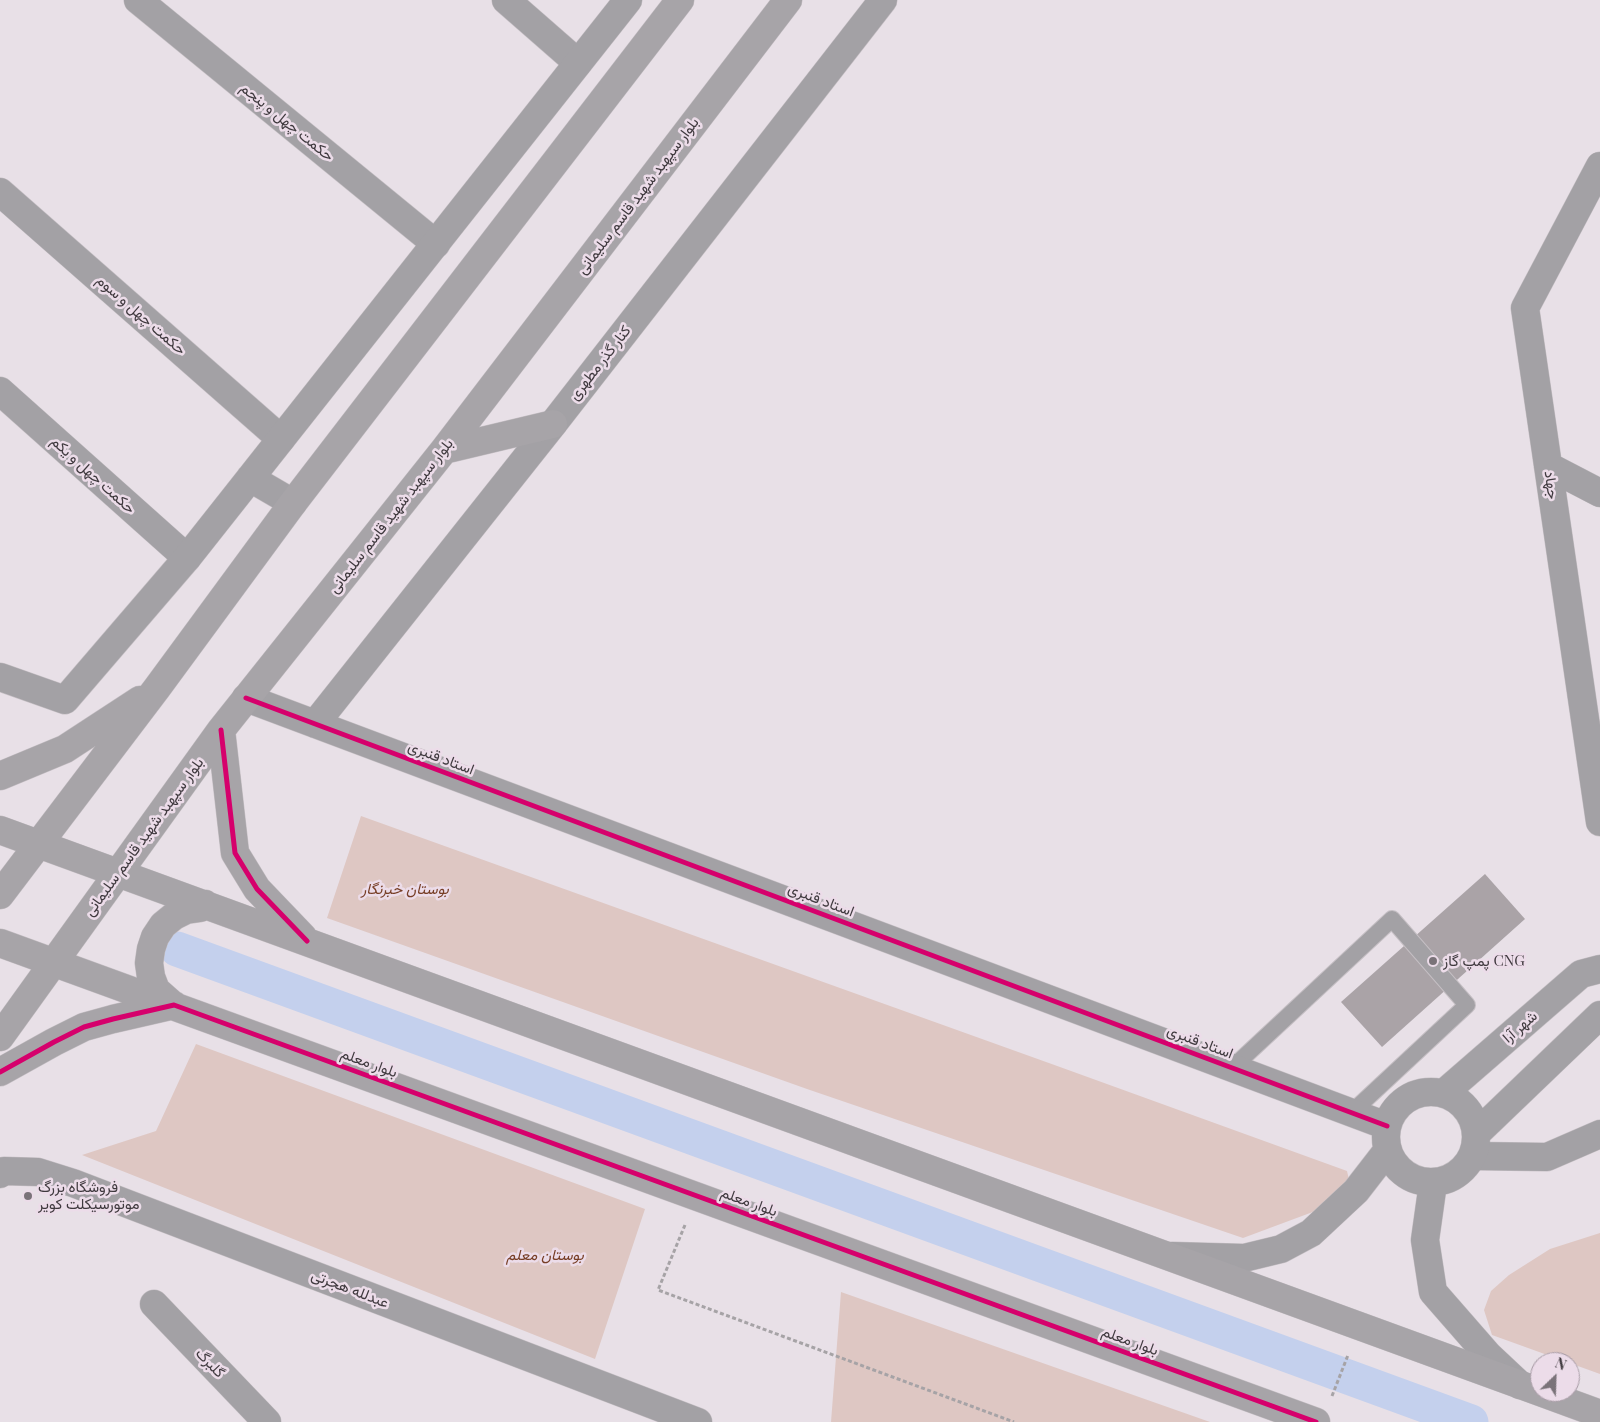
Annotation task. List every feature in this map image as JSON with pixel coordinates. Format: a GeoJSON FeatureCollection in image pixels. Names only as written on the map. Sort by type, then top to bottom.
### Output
{"type":"FeatureCollection","features":[{"type":"Feature","properties":{"kind":"main road"},"geometry":{"type":"LineString","coordinates":[[0,895],[158,688],[293,503],[680,0]]}},
{"type":"Feature","properties":{"kind":"main road","name":"بلوار سپهبد شهید قاسم سلیمانی"},"geometry":{"type":"LineString","coordinates":[[0,1037],[221,730],[444,450],[788,0]]}},
{"type":"Feature","properties":{"kind":"main road"},"geometry":{"type":"LineString","coordinates":[[444,450],[553,424]]}},
{"type":"Feature","properties":{"kind":"main road"},"geometry":{"type":"LineString","coordinates":[[0,776],[65,749],[158,688]]}},
{"type":"Feature","properties":{"kind":"main road"},"geometry":{"type":"LineString","coordinates":[[221,730],[236,853],[257,889],[307,941]]}},
{"type":"Feature","properties":{"kind":"main road"},"geometry":{"type":"LineString","coordinates":[[0,830],[1530,1389]]}},
{"type":"Feature","properties":{"kind":"main road"},"geometry":{"type":"LineString","coordinates":[[174,1005],[156,990],[151,977],[150,950],[155,937],[163,925],[174,916],[186,910],[200,908],[205,904]]}},
{"type":"Feature","properties":{"kind":"main road","name":"بلوار معلم"},"geometry":{"type":"LineString","coordinates":[[0,943],[697,1196],[1323,1411]]}},
{"type":"Feature","properties":{"kind":"main road"},"geometry":{"type":"LineString","coordinates":[[0,1072],[54,1042],[84,1028],[113,1019],[174,1005]]}},
{"type":"Feature","properties":{"kind":"main road"},"geometry":{"type":"LineString","coordinates":[[1567,1402],[1600,1414]]}},
{"type":"Feature","properties":{"kind":"street","name":"حکمت چهل و پنجم"},"geometry":{"type":"LineString","coordinates":[[138,0],[436,244]]}},
{"type":"Feature","properties":{"kind":"street"},"geometry":{"type":"LineString","coordinates":[[506,0],[578,63]]}},
{"type":"Feature","properties":{"kind":"street"},"geometry":{"type":"LineString","coordinates":[[0,677],[65,700],[187,558],[628,0]]}},
{"type":"Feature","properties":{"kind":"street","name":"کنار گذر مطهری"},"geometry":{"type":"LineString","coordinates":[[315,724],[553,424],[883,0]]}},
{"type":"Feature","properties":{"kind":"street","name":"جهاد"},"geometry":{"type":"LineString","coordinates":[[1600,166],[1589,211],[1524,308],[1596,766],[1600,822]]}},
{"type":"Feature","properties":{"kind":"street","name":"حکمت چهل و سوم"},"geometry":{"type":"LineString","coordinates":[[0,192],[282,439]]}},
{"type":"Feature","properties":{"kind":"street","name":"حکمت چهل و یکم"},"geometry":{"type":"LineString","coordinates":[[0,391],[187,558]]}},
{"type":"Feature","properties":{"kind":"street"},"geometry":{"type":"LineString","coordinates":[[1548,466],[1600,493]]}},
{"type":"Feature","properties":{"kind":"street"},"geometry":{"type":"LineString","coordinates":[[250,478],[293,503]]}},
{"type":"Feature","properties":{"kind":"street","name":"استاد قنبری"},"geometry":{"type":"LineString","coordinates":[[246,698],[1351,1113],[1387,1138]]}},
{"type":"Feature","properties":{"kind":"street","name":"شهر آرا"},"geometry":{"type":"LineString","coordinates":[[1444,1093],[1582,974],[1600,969]]}},
{"type":"Feature","properties":{"kind":"street"},"geometry":{"type":"LineString","coordinates":[[1387,1138],[1394,1164],[1405,1174],[1419,1181],[1433,1183],[1457,1175],[1466,1167],[1475,1144],[1600,1015]]}},
{"type":"Feature","properties":{"kind":"street"},"geometry":{"type":"LineString","coordinates":[[1169,1256],[1244,1258],[1280,1249],[1311,1233],[1356,1191],[1387,1138],[1392,1112],[1402,1101],[1415,1094],[1430,1091],[1444,1093],[1456,1099],[1466,1108],[1473,1120],[1475,1144]]}},
{"type":"Feature","properties":{"kind":"street"},"geometry":{"type":"LineString","coordinates":[[1475,1144],[1547,1157],[1600,1134]]}},
{"type":"Feature","properties":{"kind":"street","name":"عبدلله هجرتی"},"geometry":{"type":"LineString","coordinates":[[0,1174],[4,1171],[38,1172],[73,1183],[698,1422]]}},
{"type":"Feature","properties":{"kind":"street"},"geometry":{"type":"LineString","coordinates":[[1433,1183],[1425,1240],[1433,1292],[1488,1355],[1530,1387]]}},
{"type":"Feature","properties":{"kind":"street","name":"گلبرگ"},"geometry":{"type":"LineString","coordinates":[[154,1304],[267,1422]]}},
{"type":"Feature","properties":{"kind":"lane"},"geometry":{"type":"LineString","coordinates":[[1232,1068],[1392,920],[1467,1004],[1351,1113]]}},
{"type":"Feature","properties":{"kind":"path"},"geometry":{"type":"LineString","coordinates":[[697,1196],[658,1290],[1014,1422]]}},
{"type":"Feature","properties":{"kind":"path"},"geometry":{"type":"LineString","coordinates":[[1323,1411],[1350,1352]]}},
{"type":"Feature","properties":{"kind":"green space","name":"بوستان خبرنگار"},"geometry":{"type":"Polygon","coordinates":[[[361,816],[1347,1171],[1353,1197],[1243,1238],[807,1089],[327,918],[361,816]]]}},
{"type":"Feature","properties":{"kind":"green space","name":"بوستان معلم"},"geometry":{"type":"Polygon","coordinates":[[[196,1044],[645,1209],[595,1359],[82,1155],[156,1131],[196,1044]]]}},
{"type":"Feature","properties":{"kind":"green space"},"geometry":{"type":"Polygon","coordinates":[[[1600,1233],[1600,1374],[1580,1367],[1580,1352],[1539,1352],[1492,1335],[1484,1310],[1491,1291],[1509,1275],[1550,1249],[1600,1233]]]}},
{"type":"Feature","properties":{"kind":"green space"},"geometry":{"type":"Polygon","coordinates":[[[841,1292],[1210,1422],[831,1422],[841,1292]]]}},
{"type":"Feature","properties":{"kind":"building","name":"پمپ گاز CNG"},"geometry":{"type":"Polygon","coordinates":[[[1485,874],[1525,919],[1382,1047],[1341,1002],[1485,874]]]}},
{"type":"Feature","properties":{"kind":"waterway"},"geometry":{"type":"LineString","coordinates":[[177,949],[1471,1422]]}},
{"type":"Feature","properties":{"kind":"cycle path"},"geometry":{"type":"LineString","coordinates":[[246,698],[1387,1126]]}},
{"type":"Feature","properties":{"kind":"cycle path"},"geometry":{"type":"LineString","coordinates":[[221,730],[235,853],[257,889],[307,941]]}},
{"type":"Feature","properties":{"kind":"cycle path"},"geometry":{"type":"LineString","coordinates":[[0,1072],[84,1027],[174,1005],[1316,1422]]}},
{"type":"Feature","properties":{"kind":"place","name":"پمپ گاز CNG"},"geometry":{"type":"Point","coordinates":[1433,961]}},
{"type":"Feature","properties":{"kind":"place","name":"فروشگاه بزرگ موتورسیکلت کویر"},"geometry":{"type":"Point","coordinates":[28,1196]}}]}
